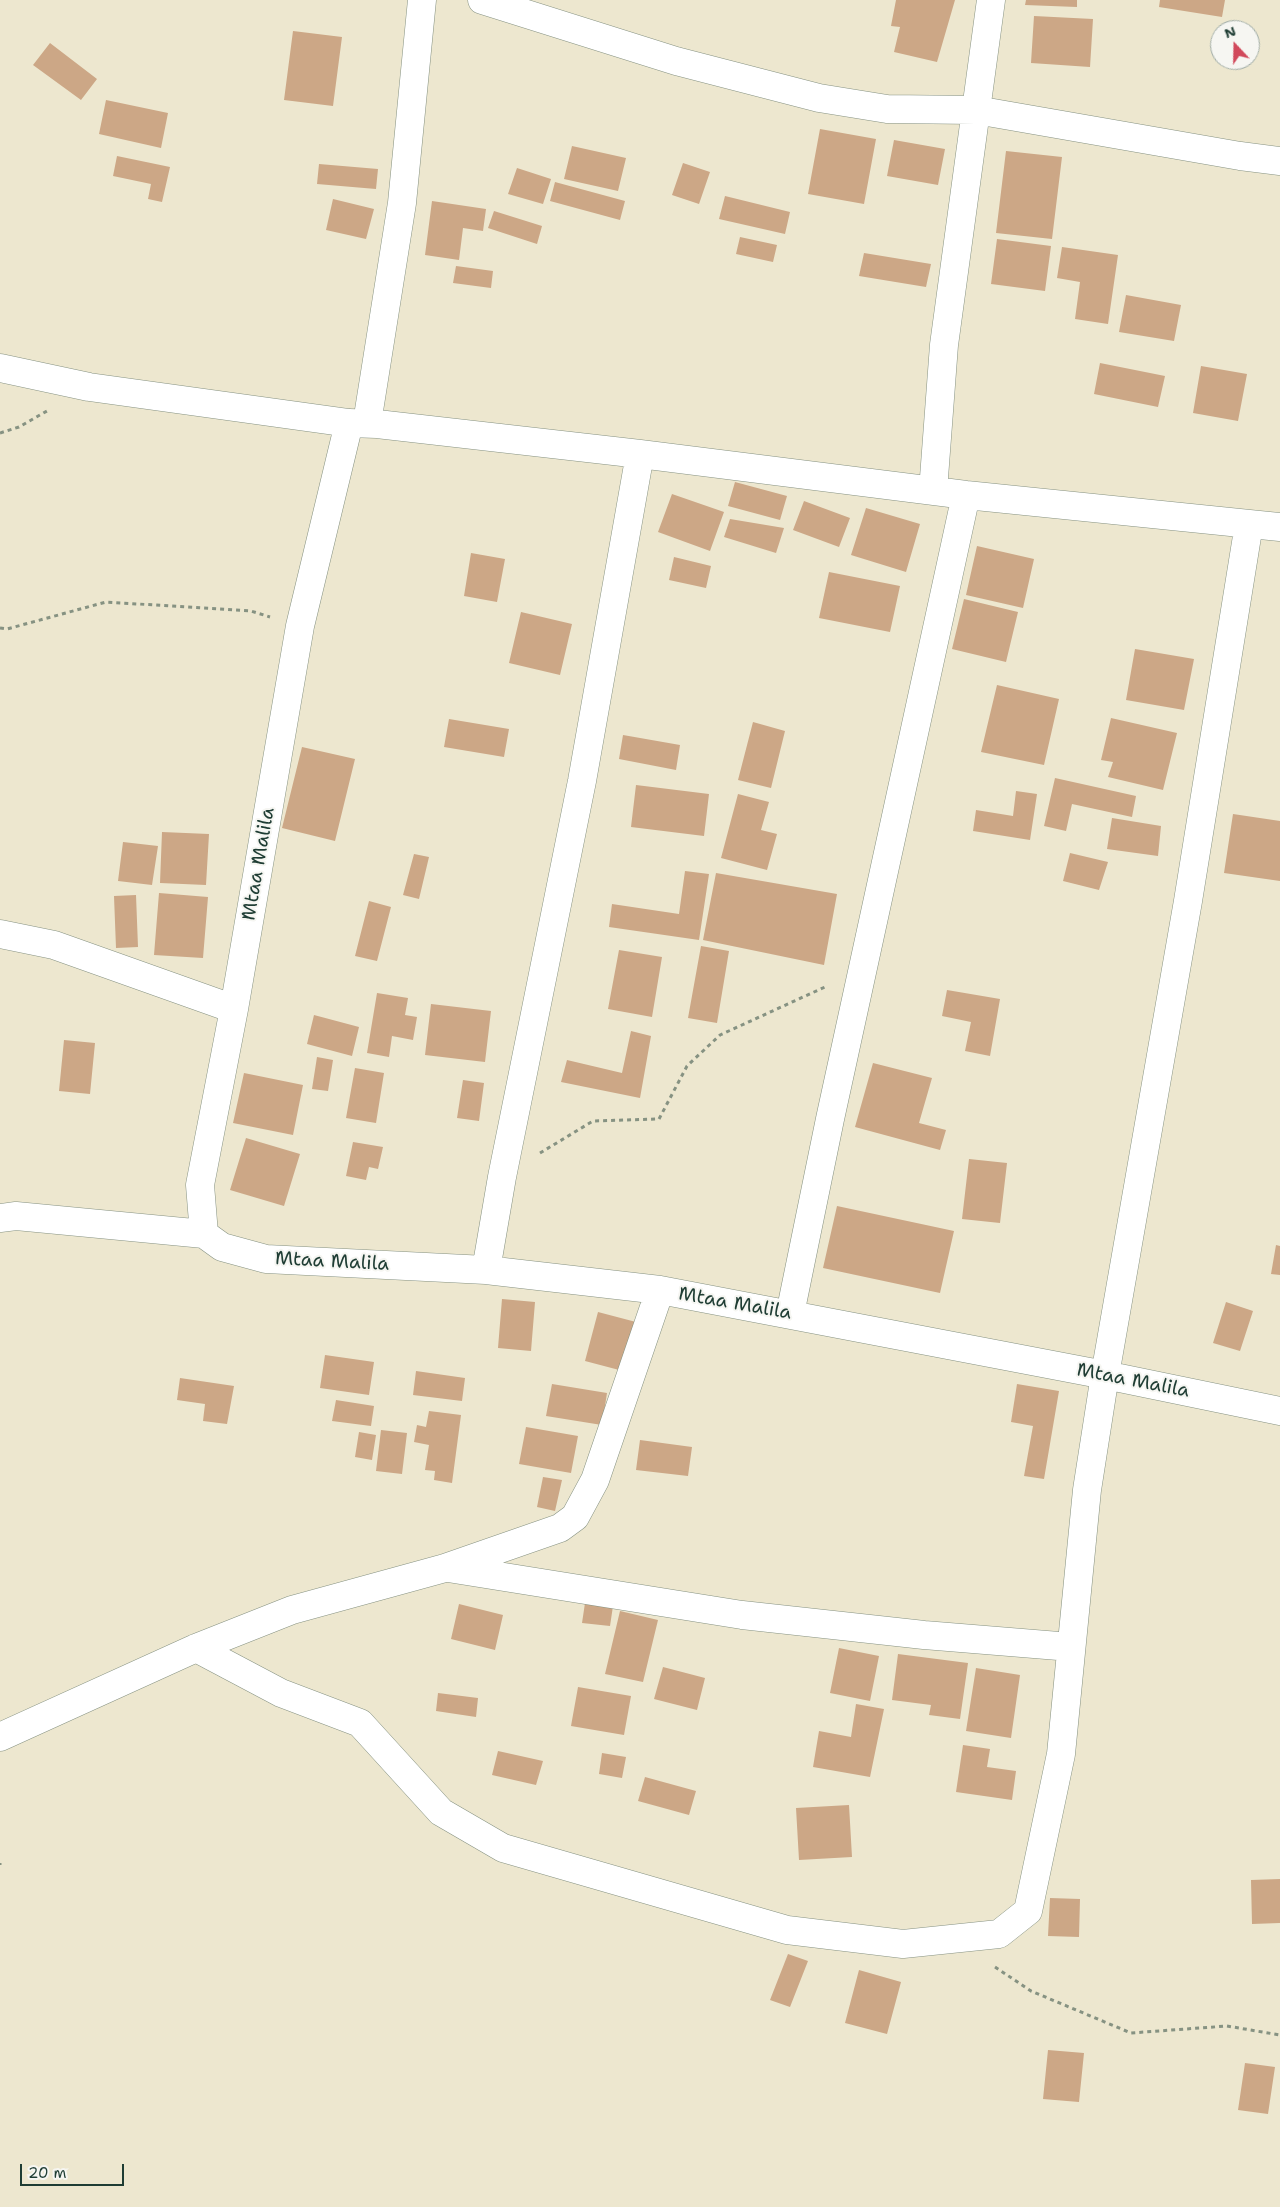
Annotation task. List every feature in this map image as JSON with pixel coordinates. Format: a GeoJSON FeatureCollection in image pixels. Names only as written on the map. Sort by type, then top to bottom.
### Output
{"type":"FeatureCollection","features":[{"type":"Feature","properties":{"kind":"street","name":"Mtaa Malila"},"geometry":{"type":"LineString","coordinates":[[422,0],[402,203],[358,423],[300,626],[234,1009],[200,1185],[204,1234],[222,1247],[266,1259],[486,1270],[660,1290],[1105,1375],[1280,1411]]}},
{"type":"Feature","properties":{"kind":"street"},"geometry":{"type":"LineString","coordinates":[[482,0],[676,62],[819,98],[887,109],[976,110],[1240,156],[1280,161]]}},
{"type":"Feature","properties":{"kind":"street"},"geometry":{"type":"LineString","coordinates":[[933,491],[944,345],[991,0]]}},
{"type":"Feature","properties":{"kind":"street"},"geometry":{"type":"LineString","coordinates":[[0,368],[89,387],[358,423],[640,454],[966,495],[1280,526]]}},
{"type":"Feature","properties":{"kind":"street"},"geometry":{"type":"LineString","coordinates":[[486,1270],[502,1177],[582,781],[640,454]]}},
{"type":"Feature","properties":{"kind":"street"},"geometry":{"type":"LineString","coordinates":[[790,1314],[864,959],[966,495]]}},
{"type":"Feature","properties":{"kind":"street"},"geometry":{"type":"LineString","coordinates":[[196,1648],[281,1693],[360,1723],[441,1812],[502,1848],[786,1930],[903,1944],[1000,1934],[1028,1911],[1061,1754],[1087,1490],[1105,1375],[1188,900],[1249,524]]}},
{"type":"Feature","properties":{"kind":"street"},"geometry":{"type":"LineString","coordinates":[[0,934],[54,945],[234,1009]]}},
{"type":"Feature","properties":{"kind":"street"},"geometry":{"type":"LineString","coordinates":[[0,1218],[16,1216],[204,1234]]}},
{"type":"Feature","properties":{"kind":"street"},"geometry":{"type":"LineString","coordinates":[[0,1737],[196,1648],[292,1610],[445,1568],[560,1528],[575,1517],[596,1480],[660,1290]]}},
{"type":"Feature","properties":{"kind":"street"},"geometry":{"type":"LineString","coordinates":[[445,1568],[742,1615],[924,1635],[1071,1647]]}},
{"type":"Feature","properties":{"kind":"path"},"geometry":{"type":"LineString","coordinates":[[0,628],[7,629],[106,602],[251,611],[300,626]]}},
{"type":"Feature","properties":{"kind":"path"},"geometry":{"type":"LineString","coordinates":[[502,1177],[593,1121],[659,1119],[687,1066],[720,1035],[832,984],[864,959]]}},
{"type":"Feature","properties":{"kind":"path"},"geometry":{"type":"LineString","coordinates":[[952,1940],[1031,1991],[1130,2033],[1227,2026],[1280,2036]]}},
{"type":"Feature","properties":{"kind":"building"},"geometry":{"type":"Polygon","coordinates":[[[896,0],[955,0],[937,62],[894,52],[900,27],[891,26],[896,0]]]}},
{"type":"Feature","properties":{"kind":"building"},"geometry":{"type":"Polygon","coordinates":[[[1026,0],[1077,0],[1077,7],[1025,5],[1026,0]]]}},
{"type":"Feature","properties":{"kind":"building"},"geometry":{"type":"Polygon","coordinates":[[[1160,0],[1225,0],[1222,17],[1159,7],[1160,0]]]}},
{"type":"Feature","properties":{"kind":"building"},"geometry":{"type":"Polygon","coordinates":[[[1034,16],[1093,19],[1090,67],[1031,63],[1034,16]]]}},
{"type":"Feature","properties":{"kind":"building"},"geometry":{"type":"Polygon","coordinates":[[[293,31],[342,37],[333,106],[284,100],[293,31]]]}},
{"type":"Feature","properties":{"kind":"building"},"geometry":{"type":"Polygon","coordinates":[[[50,43],[97,79],[81,100],[33,65],[50,43]]]}},
{"type":"Feature","properties":{"kind":"building"},"geometry":{"type":"Polygon","coordinates":[[[106,100],[168,113],[161,148],[99,134],[106,100]]]}},
{"type":"Feature","properties":{"kind":"building"},"geometry":{"type":"Polygon","coordinates":[[[820,129],[876,139],[864,204],[808,194],[820,129]]]}},
{"type":"Feature","properties":{"kind":"building"},"geometry":{"type":"Polygon","coordinates":[[[894,140],[945,149],[938,185],[887,176],[894,140]]]}},
{"type":"Feature","properties":{"kind":"building"},"geometry":{"type":"Polygon","coordinates":[[[572,146],[626,158],[618,191],[564,179],[572,146]]]}},
{"type":"Feature","properties":{"kind":"building"},"geometry":{"type":"Polygon","coordinates":[[[1006,151],[1062,157],[1052,239],[996,233],[1006,151]]]}},
{"type":"Feature","properties":{"kind":"building"},"geometry":{"type":"Polygon","coordinates":[[[117,156],[170,167],[162,202],[148,199],[151,184],[113,176],[117,156]]]}},
{"type":"Feature","properties":{"kind":"building"},"geometry":{"type":"Polygon","coordinates":[[[683,163],[710,172],[699,204],[672,195],[683,163]]]}},
{"type":"Feature","properties":{"kind":"building"},"geometry":{"type":"Polygon","coordinates":[[[319,164],[378,169],[376,189],[317,184],[319,164]]]}},
{"type":"Feature","properties":{"kind":"building"},"geometry":{"type":"Polygon","coordinates":[[[517,168],[551,179],[543,204],[508,194],[517,168]]]}},
{"type":"Feature","properties":{"kind":"building"},"geometry":{"type":"Polygon","coordinates":[[[555,182],[625,201],[620,220],[550,201],[555,182]]]}},
{"type":"Feature","properties":{"kind":"building"},"geometry":{"type":"Polygon","coordinates":[[[725,196],[790,212],[785,234],[719,219],[725,196]]]}},
{"type":"Feature","properties":{"kind":"building"},"geometry":{"type":"Polygon","coordinates":[[[333,199],[374,209],[366,239],[326,230],[333,199]]]}},
{"type":"Feature","properties":{"kind":"building"},"geometry":{"type":"Polygon","coordinates":[[[432,201],[486,209],[483,231],[463,228],[459,260],[425,255],[432,201]]]}},
{"type":"Feature","properties":{"kind":"building"},"geometry":{"type":"Polygon","coordinates":[[[494,211],[542,226],[537,244],[488,228],[494,211]]]}},
{"type":"Feature","properties":{"kind":"building"},"geometry":{"type":"Polygon","coordinates":[[[740,237],[777,245],[773,262],[736,254],[740,237]]]}},
{"type":"Feature","properties":{"kind":"building"},"geometry":{"type":"Polygon","coordinates":[[[997,239],[1051,246],[1045,291],[991,284],[997,239]]]}},
{"type":"Feature","properties":{"kind":"building"},"geometry":{"type":"Polygon","coordinates":[[[1062,247],[1118,255],[1108,324],[1075,319],[1080,282],[1057,278],[1062,247]]]}},
{"type":"Feature","properties":{"kind":"building"},"geometry":{"type":"Polygon","coordinates":[[[864,253],[931,264],[926,287],[859,276],[864,253]]]}},
{"type":"Feature","properties":{"kind":"building"},"geometry":{"type":"Polygon","coordinates":[[[456,266],[493,271],[491,288],[453,283],[456,266]]]}},
{"type":"Feature","properties":{"kind":"building"},"geometry":{"type":"Polygon","coordinates":[[[1126,295],[1181,305],[1174,341],[1119,332],[1126,295]]]}},
{"type":"Feature","properties":{"kind":"building"},"geometry":{"type":"Polygon","coordinates":[[[1100,363],[1165,376],[1158,407],[1094,394],[1100,363]]]}},
{"type":"Feature","properties":{"kind":"building"},"geometry":{"type":"Polygon","coordinates":[[[1201,366],[1247,374],[1238,421],[1193,413],[1201,366]]]}},
{"type":"Feature","properties":{"kind":"building"},"geometry":{"type":"Polygon","coordinates":[[[735,482],[787,496],[780,520],[728,506],[735,482]]]}},
{"type":"Feature","properties":{"kind":"building"},"geometry":{"type":"Polygon","coordinates":[[[672,494],[724,512],[710,551],[658,532],[672,494]]]}},
{"type":"Feature","properties":{"kind":"building"},"geometry":{"type":"Polygon","coordinates":[[[804,501],[850,518],[839,547],[793,530],[804,501]]]}},
{"type":"Feature","properties":{"kind":"building"},"geometry":{"type":"Polygon","coordinates":[[[866,508],[920,524],[906,572],[851,555],[866,508]]]}},
{"type":"Feature","properties":{"kind":"building"},"geometry":{"type":"Polygon","coordinates":[[[730,519],[784,528],[776,553],[724,537],[730,519]]]}},
{"type":"Feature","properties":{"kind":"building"},"geometry":{"type":"Polygon","coordinates":[[[977,546],[1034,559],[1023,608],[966,595],[977,546]]]}},
{"type":"Feature","properties":{"kind":"building"},"geometry":{"type":"Polygon","coordinates":[[[471,553],[505,559],[497,602],[464,596],[471,553]]]}},
{"type":"Feature","properties":{"kind":"building"},"geometry":{"type":"Polygon","coordinates":[[[674,557],[711,566],[706,588],[669,580],[674,557]]]}},
{"type":"Feature","properties":{"kind":"building"},"geometry":{"type":"Polygon","coordinates":[[[829,572],[900,586],[890,632],[819,618],[829,572]]]}},
{"type":"Feature","properties":{"kind":"building"},"geometry":{"type":"Polygon","coordinates":[[[964,599],[1018,612],[1006,662],[952,649],[964,599]]]}},
{"type":"Feature","properties":{"kind":"building"},"geometry":{"type":"Polygon","coordinates":[[[521,612],[572,624],[560,675],[509,663],[521,612]]]}},
{"type":"Feature","properties":{"kind":"building"},"geometry":{"type":"Polygon","coordinates":[[[1135,649],[1194,659],[1184,710],[1126,700],[1135,649]]]}},
{"type":"Feature","properties":{"kind":"building"},"geometry":{"type":"Polygon","coordinates":[[[997,685],[1059,699],[1044,765],[981,752],[997,685]]]}},
{"type":"Feature","properties":{"kind":"building"},"geometry":{"type":"Polygon","coordinates":[[[1111,718],[1177,733],[1163,790],[1108,777],[1113,762],[1101,760],[1111,718]]]}},
{"type":"Feature","properties":{"kind":"building"},"geometry":{"type":"Polygon","coordinates":[[[449,719],[509,729],[504,757],[444,747],[449,719]]]}},
{"type":"Feature","properties":{"kind":"building"},"geometry":{"type":"Polygon","coordinates":[[[753,722],[785,731],[771,788],[738,780],[753,722]]]}},
{"type":"Feature","properties":{"kind":"building"},"geometry":{"type":"Polygon","coordinates":[[[623,735],[680,745],[676,770],[619,759],[623,735]]]}},
{"type":"Feature","properties":{"kind":"building"},"geometry":{"type":"Polygon","coordinates":[[[302,747],[355,759],[335,841],[282,828],[302,747]]]}},
{"type":"Feature","properties":{"kind":"building"},"geometry":{"type":"Polygon","coordinates":[[[1055,778],[1136,796],[1132,817],[1072,804],[1066,831],[1044,826],[1055,778]]]}},
{"type":"Feature","properties":{"kind":"building"},"geometry":{"type":"Polygon","coordinates":[[[636,785],[709,794],[704,836],[631,827],[636,785]]]}},
{"type":"Feature","properties":{"kind":"building"},"geometry":{"type":"Polygon","coordinates":[[[1016,791],[1037,794],[1030,840],[973,831],[976,810],[1013,816],[1016,791]]]}},
{"type":"Feature","properties":{"kind":"building"},"geometry":{"type":"Polygon","coordinates":[[[738,794],[769,802],[761,830],[777,834],[767,870],[721,858],[738,794]]]}},
{"type":"Feature","properties":{"kind":"building"},"geometry":{"type":"Polygon","coordinates":[[[1233,814],[1280,821],[1280,881],[1224,873],[1233,814]]]}},
{"type":"Feature","properties":{"kind":"building"},"geometry":{"type":"Polygon","coordinates":[[[1112,818],[1161,826],[1158,856],[1107,849],[1112,818]]]}},
{"type":"Feature","properties":{"kind":"building"},"geometry":{"type":"Polygon","coordinates":[[[162,832],[209,834],[206,885],[160,883],[162,832]]]}},
{"type":"Feature","properties":{"kind":"building"},"geometry":{"type":"Polygon","coordinates":[[[123,842],[158,846],[152,885],[118,881],[123,842]]]}},
{"type":"Feature","properties":{"kind":"building"},"geometry":{"type":"Polygon","coordinates":[[[1070,853],[1108,862],[1099,890],[1063,881],[1070,853]]]}},
{"type":"Feature","properties":{"kind":"building"},"geometry":{"type":"Polygon","coordinates":[[[414,854],[429,857],[419,899],[403,895],[414,854]]]}},
{"type":"Feature","properties":{"kind":"building"},"geometry":{"type":"Polygon","coordinates":[[[685,871],[709,874],[699,940],[609,927],[612,904],[679,914],[685,871]]]}},
{"type":"Feature","properties":{"kind":"building"},"geometry":{"type":"Polygon","coordinates":[[[716,873],[837,894],[824,965],[703,940],[716,873]]]}},
{"type":"Feature","properties":{"kind":"building"},"geometry":{"type":"Polygon","coordinates":[[[159,893],[208,897],[203,958],[154,955],[159,893]]]}},
{"type":"Feature","properties":{"kind":"building"},"geometry":{"type":"Polygon","coordinates":[[[136,895],[138,947],[116,948],[114,896],[136,895]]]}},
{"type":"Feature","properties":{"kind":"building"},"geometry":{"type":"Polygon","coordinates":[[[369,901],[391,907],[377,961],[355,956],[369,901]]]}},
{"type":"Feature","properties":{"kind":"building"},"geometry":{"type":"Polygon","coordinates":[[[701,946],[729,951],[717,1023],[688,1018],[701,946]]]}},
{"type":"Feature","properties":{"kind":"building"},"geometry":{"type":"Polygon","coordinates":[[[619,950],[662,957],[652,1017],[608,1009],[619,950]]]}},
{"type":"Feature","properties":{"kind":"building"},"geometry":{"type":"Polygon","coordinates":[[[947,990],[1000,999],[990,1056],[965,1051],[971,1022],[942,1016],[947,990]]]}},
{"type":"Feature","properties":{"kind":"building"},"geometry":{"type":"Polygon","coordinates":[[[377,993],[408,998],[405,1015],[417,1017],[413,1040],[392,1036],[389,1057],[367,1053],[377,993]]]}},
{"type":"Feature","properties":{"kind":"building"},"geometry":{"type":"Polygon","coordinates":[[[431,1004],[491,1011],[485,1062],[425,1055],[431,1004]]]}},
{"type":"Feature","properties":{"kind":"building"},"geometry":{"type":"Polygon","coordinates":[[[314,1015],[359,1027],[352,1056],[307,1044],[314,1015]]]}},
{"type":"Feature","properties":{"kind":"building"},"geometry":{"type":"Polygon","coordinates":[[[631,1031],[651,1036],[640,1098],[561,1082],[567,1060],[622,1073],[631,1031]]]}},
{"type":"Feature","properties":{"kind":"building"},"geometry":{"type":"Polygon","coordinates":[[[64,1040],[95,1043],[90,1094],[59,1091],[64,1040]]]}},
{"type":"Feature","properties":{"kind":"building"},"geometry":{"type":"Polygon","coordinates":[[[317,1057],[333,1060],[328,1091],[312,1089],[317,1057]]]}},
{"type":"Feature","properties":{"kind":"building"},"geometry":{"type":"Polygon","coordinates":[[[873,1063],[932,1078],[919,1123],[946,1130],[940,1150],[855,1127],[873,1063]]]}},
{"type":"Feature","properties":{"kind":"building"},"geometry":{"type":"Polygon","coordinates":[[[355,1068],[384,1073],[376,1123],[346,1118],[355,1068]]]}},
{"type":"Feature","properties":{"kind":"building"},"geometry":{"type":"Polygon","coordinates":[[[244,1073],[303,1085],[293,1135],[233,1123],[244,1073]]]}},
{"type":"Feature","properties":{"kind":"building"},"geometry":{"type":"Polygon","coordinates":[[[463,1080],[484,1083],[479,1121],[457,1118],[463,1080]]]}},
{"type":"Feature","properties":{"kind":"building"},"geometry":{"type":"Polygon","coordinates":[[[246,1138],[300,1154],[284,1206],[230,1190],[246,1138]]]}},
{"type":"Feature","properties":{"kind":"building"},"geometry":{"type":"Polygon","coordinates":[[[353,1142],[383,1147],[378,1169],[369,1167],[366,1180],[346,1176],[353,1142]]]}},
{"type":"Feature","properties":{"kind":"building"},"geometry":{"type":"Polygon","coordinates":[[[969,1159],[1007,1163],[1000,1223],[962,1219],[969,1159]]]}},
{"type":"Feature","properties":{"kind":"building"},"geometry":{"type":"Polygon","coordinates":[[[837,1206],[954,1231],[940,1293],[823,1268],[837,1206]]]}},
{"type":"Feature","properties":{"kind":"building"},"geometry":{"type":"Polygon","coordinates":[[[1276,1245],[1280,1246],[1280,1275],[1271,1274],[1276,1245]]]}},
{"type":"Feature","properties":{"kind":"building"},"geometry":{"type":"Polygon","coordinates":[[[502,1299],[535,1302],[531,1351],[498,1348],[502,1299]]]}},
{"type":"Feature","properties":{"kind":"building"},"geometry":{"type":"Polygon","coordinates":[[[1226,1302],[1253,1311],[1240,1351],[1213,1343],[1226,1302]]]}},
{"type":"Feature","properties":{"kind":"building"},"geometry":{"type":"Polygon","coordinates":[[[598,1312],[636,1322],[623,1371],[585,1361],[598,1312]]]}},
{"type":"Feature","properties":{"kind":"building"},"geometry":{"type":"Polygon","coordinates":[[[325,1355],[374,1362],[369,1395],[320,1388],[325,1355]]]}},
{"type":"Feature","properties":{"kind":"building"},"geometry":{"type":"Polygon","coordinates":[[[416,1371],[465,1378],[462,1401],[413,1395],[416,1371]]]}},
{"type":"Feature","properties":{"kind":"building"},"geometry":{"type":"Polygon","coordinates":[[[180,1378],[234,1386],[227,1424],[203,1421],[205,1404],[177,1400],[180,1378]]]}},
{"type":"Feature","properties":{"kind":"building"},"geometry":{"type":"Polygon","coordinates":[[[552,1384],[607,1393],[602,1425],[546,1416],[552,1384]]]}},
{"type":"Feature","properties":{"kind":"building"},"geometry":{"type":"Polygon","coordinates":[[[1017,1384],[1059,1391],[1044,1479],[1024,1476],[1033,1426],[1011,1422],[1017,1384]]]}},
{"type":"Feature","properties":{"kind":"building"},"geometry":{"type":"Polygon","coordinates":[[[336,1400],[374,1406],[371,1426],[332,1421],[336,1400]]]}},
{"type":"Feature","properties":{"kind":"building"},"geometry":{"type":"Polygon","coordinates":[[[429,1411],[461,1415],[452,1483],[434,1480],[435,1471],[425,1470],[429,1445],[414,1442],[417,1425],[426,1427],[429,1411]]]}},
{"type":"Feature","properties":{"kind":"building"},"geometry":{"type":"Polygon","coordinates":[[[526,1427],[578,1436],[571,1473],[519,1464],[526,1427]]]}},
{"type":"Feature","properties":{"kind":"building"},"geometry":{"type":"Polygon","coordinates":[[[381,1430],[407,1433],[402,1474],[376,1471],[381,1430]]]}},
{"type":"Feature","properties":{"kind":"building"},"geometry":{"type":"Polygon","coordinates":[[[359,1432],[376,1435],[372,1460],[355,1457],[359,1432]]]}},
{"type":"Feature","properties":{"kind":"building"},"geometry":{"type":"Polygon","coordinates":[[[640,1440],[692,1447],[688,1476],[636,1470],[640,1440]]]}},
{"type":"Feature","properties":{"kind":"building"},"geometry":{"type":"Polygon","coordinates":[[[543,1477],[562,1480],[555,1511],[537,1507],[543,1477]]]}},
{"type":"Feature","properties":{"kind":"building"},"geometry":{"type":"Polygon","coordinates":[[[585,1603],[613,1606],[610,1626],[582,1623],[585,1603]]]}},
{"type":"Feature","properties":{"kind":"building"},"geometry":{"type":"Polygon","coordinates":[[[459,1604],[503,1615],[495,1650],[451,1639],[459,1604]]]}},
{"type":"Feature","properties":{"kind":"building"},"geometry":{"type":"Polygon","coordinates":[[[620,1611],[658,1620],[643,1682],[605,1674],[620,1611]]]}},
{"type":"Feature","properties":{"kind":"building"},"geometry":{"type":"Polygon","coordinates":[[[839,1648],[879,1656],[870,1701],[830,1693],[839,1648]]]}},
{"type":"Feature","properties":{"kind":"building"},"geometry":{"type":"Polygon","coordinates":[[[898,1654],[968,1663],[960,1719],[929,1715],[931,1705],[892,1700],[898,1654]]]}},
{"type":"Feature","properties":{"kind":"building"},"geometry":{"type":"Polygon","coordinates":[[[663,1667],[705,1678],[697,1710],[654,1699],[663,1667]]]}},
{"type":"Feature","properties":{"kind":"building"},"geometry":{"type":"Polygon","coordinates":[[[976,1668],[1020,1675],[1011,1738],[966,1731],[976,1668]]]}},
{"type":"Feature","properties":{"kind":"building"},"geometry":{"type":"Polygon","coordinates":[[[578,1687],[631,1696],[624,1735],[571,1726],[578,1687]]]}},
{"type":"Feature","properties":{"kind":"building"},"geometry":{"type":"Polygon","coordinates":[[[438,1693],[478,1698],[476,1717],[436,1711],[438,1693]]]}},
{"type":"Feature","properties":{"kind":"building"},"geometry":{"type":"Polygon","coordinates":[[[856,1704],[884,1709],[870,1777],[813,1767],[819,1731],[851,1737],[856,1704]]]}},
{"type":"Feature","properties":{"kind":"building"},"geometry":{"type":"Polygon","coordinates":[[[963,1745],[990,1749],[987,1767],[1016,1771],[1012,1800],[956,1792],[963,1745]]]}},
{"type":"Feature","properties":{"kind":"building"},"geometry":{"type":"Polygon","coordinates":[[[498,1751],[543,1761],[536,1785],[492,1775],[498,1751]]]}},
{"type":"Feature","properties":{"kind":"building"},"geometry":{"type":"Polygon","coordinates":[[[602,1753],[626,1757],[622,1778],[599,1774],[602,1753]]]}},
{"type":"Feature","properties":{"kind":"building"},"geometry":{"type":"Polygon","coordinates":[[[645,1777],[696,1791],[689,1815],[638,1801],[645,1777]]]}},
{"type":"Feature","properties":{"kind":"building"},"geometry":{"type":"Polygon","coordinates":[[[849,1805],[852,1857],[799,1860],[796,1808],[849,1805]]]}},
{"type":"Feature","properties":{"kind":"building"},"geometry":{"type":"Polygon","coordinates":[[[1280,1879],[1280,1923],[1252,1924],[1251,1880],[1280,1879]]]}},
{"type":"Feature","properties":{"kind":"building"},"geometry":{"type":"Polygon","coordinates":[[[1050,1898],[1080,1899],[1079,1937],[1048,1936],[1050,1898]]]}},
{"type":"Feature","properties":{"kind":"building"},"geometry":{"type":"Polygon","coordinates":[[[788,1954],[808,1961],[790,2007],[770,2000],[788,1954]]]}},
{"type":"Feature","properties":{"kind":"building"},"geometry":{"type":"Polygon","coordinates":[[[859,1970],[901,1982],[887,2034],[845,2023],[859,1970]]]}},
{"type":"Feature","properties":{"kind":"building"},"geometry":{"type":"Polygon","coordinates":[[[1048,2050],[1084,2053],[1079,2102],[1043,2099],[1048,2050]]]}},
{"type":"Feature","properties":{"kind":"building"},"geometry":{"type":"Polygon","coordinates":[[[1245,2063],[1275,2067],[1268,2114],[1238,2110],[1245,2063]]]}}]}
